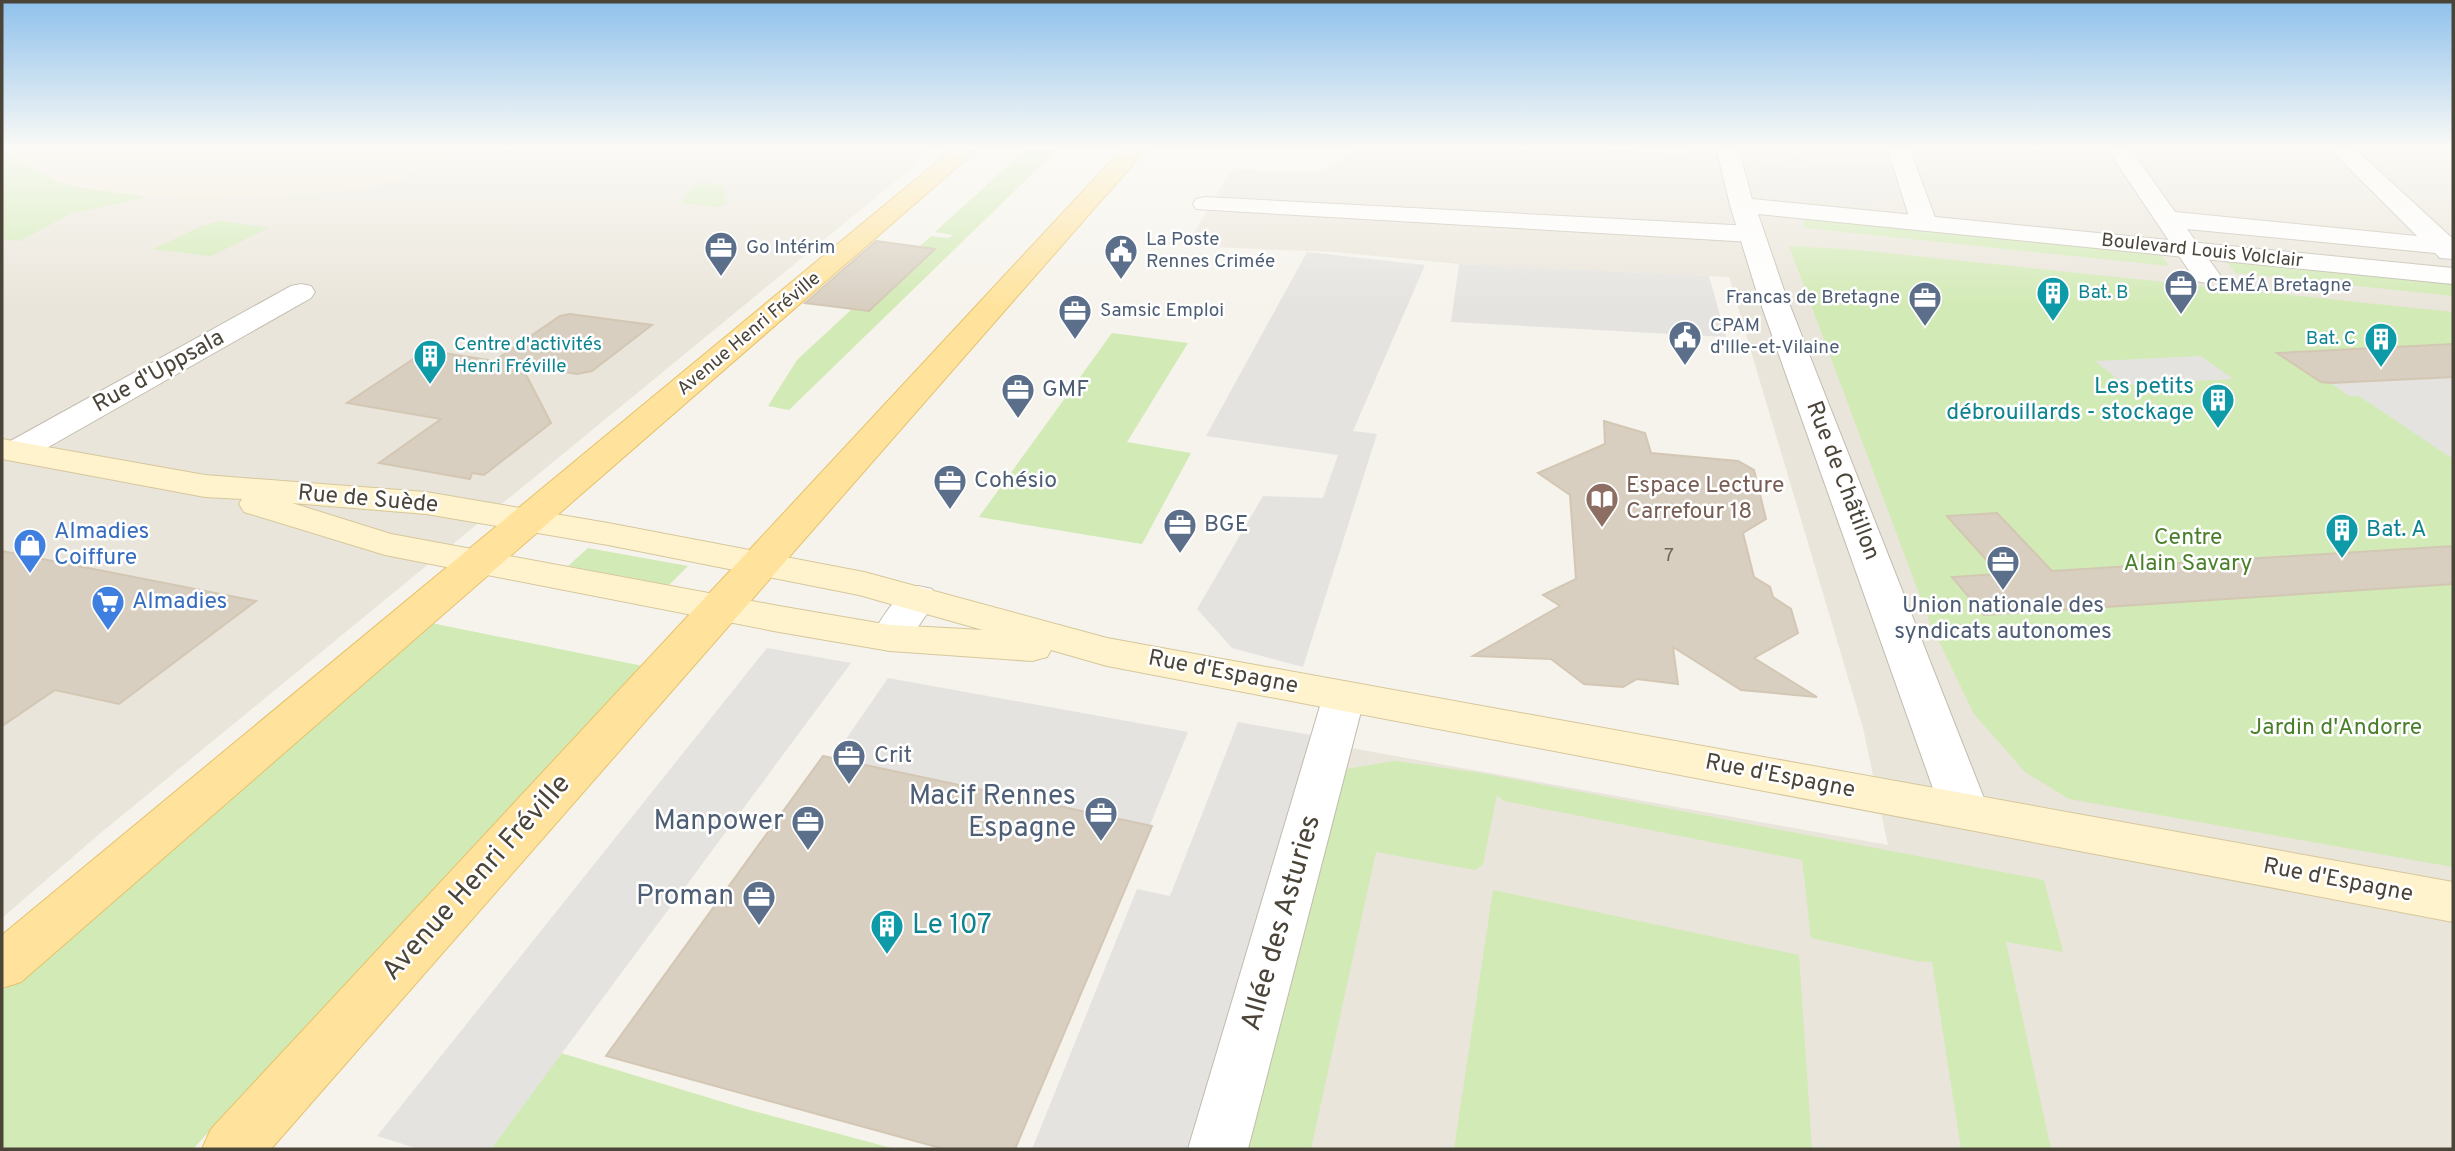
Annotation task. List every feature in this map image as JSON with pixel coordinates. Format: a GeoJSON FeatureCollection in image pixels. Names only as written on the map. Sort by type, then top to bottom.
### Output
{"type":"FeatureCollection","features":[{"type":"Feature","properties":{"kind":"main road","name":"Avenue Henri Fréville"},"geometry":{"type":"LineString","coordinates":[[2,966],[906,201]]}},
{"type":"Feature","properties":{"kind":"main road","name":"Avenue Henri Fréville"},"geometry":{"type":"LineString","coordinates":[[232,1149],[1089,201]]}},
{"type":"Feature","properties":{"kind":"main road","name":"Rue de Suède"},"geometry":{"type":"LineString","coordinates":[[9,450],[205,486],[426,503],[530,521]]}},
{"type":"Feature","properties":{"kind":"main road","name":"Rue de Suède"},"geometry":{"type":"LineString","coordinates":[[205,486],[295,518],[385,544],[480,561]]}},
{"type":"Feature","properties":{"kind":"main road"},"geometry":{"type":"LineString","coordinates":[[530,521],[762,564]]}},
{"type":"Feature","properties":{"kind":"main road"},"geometry":{"type":"LineString","coordinates":[[480,561],[723,608]]}},
{"type":"Feature","properties":{"kind":"main road","name":"Rue d'Espagne"},"geometry":{"type":"LineString","coordinates":[[762,564],[918,598],[1107,652],[2453,902]]}},
{"type":"Feature","properties":{"kind":"main road","name":"Rue d'Espagne"},"geometry":{"type":"LineString","coordinates":[[723,608],[890,638],[1107,652]]}},
{"type":"Feature","properties":{"kind":"street","name":"Rue de Châtillon"},"geometry":{"type":"LineString","coordinates":[[1752,201],[1764,227],[1965,811]]}},
{"type":"Feature","properties":{"kind":"street"},"geometry":{"type":"LineString","coordinates":[[1916,201],[1924,223]]}},
{"type":"Feature","properties":{"kind":"street"},"geometry":{"type":"LineString","coordinates":[[2154,201],[2206,275]]}},
{"type":"Feature","properties":{"kind":"street"},"geometry":{"type":"LineString","coordinates":[[2396,201],[2449,250]]}},
{"type":"Feature","properties":{"kind":"street"},"geometry":{"type":"LineString","coordinates":[[1205,204],[1764,227]]}},
{"type":"Feature","properties":{"kind":"street"},"geometry":{"type":"LineString","coordinates":[[2166,219],[2449,250]]}},
{"type":"Feature","properties":{"kind":"street","name":"Boulevard Louis Volclair"},"geometry":{"type":"LineString","coordinates":[[1764,227],[1924,223],[2453,276]]}},
{"type":"Feature","properties":{"kind":"street","name":"Boulevard Louis Volclair"},"geometry":{"type":"LineString","coordinates":[[1764,227],[2453,301]]}},
{"type":"Feature","properties":{"kind":"street","name":"Rue d'Uppsala"},"geometry":{"type":"LineString","coordinates":[[9,450],[301,292]]}},
{"type":"Feature","properties":{"kind":"street"},"geometry":{"type":"LineString","coordinates":[[890,638],[918,598]]}},
{"type":"Feature","properties":{"kind":"street","name":"Allée des Asturies"},"geometry":{"type":"LineString","coordinates":[[1218,1149],[1344,696]]}},
{"type":"Feature","properties":{"kind":"shaded area"},"geometry":{"type":"Polygon","coordinates":[[[2,201],[872,201],[97,836],[2,918],[2,201]]]}},
{"type":"Feature","properties":{"kind":"shaded area"},"geometry":{"type":"Polygon","coordinates":[[[1213,201],[2453,201],[2453,1149],[1233,1149],[1351,748],[1888,845],[1863,728],[1729,277],[1459,264],[1334,252],[1186,246],[1213,201]]]}},
{"type":"Feature","properties":{"kind":"shaded area"},"geometry":{"type":"Polygon","coordinates":[[[1813,201],[1876,201],[1878,207],[1813,201]]]}},
{"type":"Feature","properties":{"kind":"shaded area"},"geometry":{"type":"Polygon","coordinates":[[[1307,252],[1425,265],[1353,431],[1377,434],[1303,667],[1232,648],[1197,609],[1263,496],[1323,498],[1338,455],[1206,436],[1307,252]]]}},
{"type":"Feature","properties":{"kind":"shaded area"},"geometry":{"type":"Polygon","coordinates":[[[1459,264],[1709,276],[1726,337],[1451,322],[1459,264]]]}},
{"type":"Feature","properties":{"kind":"shaded area"},"geometry":{"type":"Polygon","coordinates":[[[2201,356],[2233,379],[2125,385],[2095,361],[2201,356]]]}},
{"type":"Feature","properties":{"kind":"shaded area"},"geometry":{"type":"Polygon","coordinates":[[[2453,377],[2453,459],[2359,396],[2349,396],[2331,383],[2453,377]]]}},
{"type":"Feature","properties":{"kind":"shaded area"},"geometry":{"type":"Polygon","coordinates":[[[767,648],[851,663],[491,1149],[419,1149],[377,1136],[767,648]]]}},
{"type":"Feature","properties":{"kind":"shaded area"},"geometry":{"type":"Polygon","coordinates":[[[888,678],[1188,732],[1150,825],[833,758],[888,678]]]}},
{"type":"Feature","properties":{"kind":"shaded area"},"geometry":{"type":"Polygon","coordinates":[[[1238,722],[1323,737],[1304,785],[1188,1149],[1032,1149],[1137,889],[1170,896],[1238,722]]]}},
{"type":"Feature","properties":{"kind":"green space"},"geometry":{"type":"Polygon","coordinates":[[[2,201],[130,201],[70,214],[20,241],[2,239],[2,201]]]}},
{"type":"Feature","properties":{"kind":"green space"},"geometry":{"type":"Polygon","coordinates":[[[683,201],[725,201],[726,204],[719,207],[682,203],[683,201]]]}},
{"type":"Feature","properties":{"kind":"green space"},"geometry":{"type":"Polygon","coordinates":[[[969,201],[1005,201],[789,410],[768,406],[797,360],[852,309],[869,311],[934,249],[920,246],[931,236],[948,238],[953,235],[935,232],[969,201]]]}},
{"type":"Feature","properties":{"kind":"green space"},"geometry":{"type":"Polygon","coordinates":[[[1802,215],[2159,251],[2169,266],[1805,228],[1802,215]]]}},
{"type":"Feature","properties":{"kind":"green space"},"geometry":{"type":"Polygon","coordinates":[[[220,221],[269,228],[211,256],[153,249],[202,226],[220,221]]]}},
{"type":"Feature","properties":{"kind":"green space","name":"Centre Alain Savary"},"geometry":{"type":"Polygon","coordinates":[[[1789,246],[1858,250],[2453,312],[2453,867],[2069,799],[2025,772],[1974,714],[1930,623],[1789,246]]]}},
{"type":"Feature","properties":{"kind":"green space"},"geometry":{"type":"Polygon","coordinates":[[[2223,257],[2453,280],[2453,296],[2235,273],[2223,257]]]}},
{"type":"Feature","properties":{"kind":"green space"},"geometry":{"type":"Polygon","coordinates":[[[1112,333],[1188,343],[1127,442],[1191,453],[1142,544],[979,517],[1112,333]]]}},
{"type":"Feature","properties":{"kind":"green space"},"geometry":{"type":"Polygon","coordinates":[[[588,548],[688,566],[669,585],[568,566],[588,548]]]}},
{"type":"Feature","properties":{"kind":"green space"},"geometry":{"type":"Polygon","coordinates":[[[431,623],[643,666],[193,1149],[2,1149],[2,991],[431,623]]]}},
{"type":"Feature","properties":{"kind":"green space"},"geometry":{"type":"Polygon","coordinates":[[[1395,761],[1481,773],[2044,880],[2063,952],[2006,942],[2051,1149],[1961,1149],[1932,962],[1916,961],[1811,938],[1802,860],[1504,801],[1497,795],[1483,864],[1475,870],[1376,852],[1311,1149],[1189,1149],[1304,785],[1351,768],[1395,761]]]}},
{"type":"Feature","properties":{"kind":"green space"},"geometry":{"type":"Polygon","coordinates":[[[1493,890],[1799,955],[1812,1149],[1454,1149],[1493,890]]]}},
{"type":"Feature","properties":{"kind":"green space"},"geometry":{"type":"Polygon","coordinates":[[[561,1053],[746,1109],[895,1149],[491,1149],[561,1053]]]}},
{"type":"Feature","properties":{"kind":"building"},"geometry":{"type":"Polygon","coordinates":[[[876,241],[935,249],[869,311],[805,303],[876,241]]]}},
{"type":"Feature","properties":{"kind":"building","name":"Centre d'activités Henri Fréville"},"geometry":{"type":"Polygon","coordinates":[[[570,314],[652,325],[592,371],[577,374],[521,365],[551,423],[484,475],[472,473],[470,479],[379,463],[441,419],[347,403],[421,354],[432,351],[494,361],[560,316],[570,314]]]}},
{"type":"Feature","properties":{"kind":"building","name":"Bat. C"},"geometry":{"type":"Polygon","coordinates":[[[2453,344],[2453,377],[2321,382],[2277,353],[2453,344]]]}},
{"type":"Feature","properties":{"kind":"building"},"geometry":{"type":"Polygon","coordinates":[[[1604,421],[1645,433],[1651,453],[1738,461],[1754,470],[1766,519],[1743,533],[1754,577],[1770,587],[1773,597],[1791,609],[1798,633],[1754,658],[1817,697],[1741,690],[1673,647],[1678,684],[1637,679],[1623,687],[1584,684],[1551,659],[1473,656],[1560,606],[1543,595],[1576,579],[1570,495],[1538,473],[1605,444],[1604,421]]]}},
{"type":"Feature","properties":{"kind":"building","name":"Bat. A"},"geometry":{"type":"Polygon","coordinates":[[[1997,513],[2052,571],[2453,546],[2453,584],[1984,615],[1952,577],[1999,574],[1947,516],[1997,513]]]}},
{"type":"Feature","properties":{"kind":"building","name":"Almadies"},"geometry":{"type":"Polygon","coordinates":[[[2,551],[256,601],[119,704],[55,690],[2,726],[2,551]]]}},
{"type":"Feature","properties":{"kind":"building","name":"Le 107"},"geometry":{"type":"Polygon","coordinates":[[[823,756],[1152,826],[1015,1149],[944,1149],[606,1056],[823,756]]]}},
{"type":"Feature","properties":{"kind":"place","name":"Go Intérim"},"geometry":{"type":"Point","coordinates":[721,278]}},
{"type":"Feature","properties":{"kind":"place","name":"La Poste Rennes Crimée"},"geometry":{"type":"Point","coordinates":[1121,281]}},
{"type":"Feature","properties":{"kind":"place","name":"CEMÉA Bretagne"},"geometry":{"type":"Point","coordinates":[2181,316]}},
{"type":"Feature","properties":{"kind":"place","name":"Bat. B"},"geometry":{"type":"Point","coordinates":[2053,323]}},
{"type":"Feature","properties":{"kind":"place","name":"Francas de Bretagne"},"geometry":{"type":"Point","coordinates":[1925,328]}},
{"type":"Feature","properties":{"kind":"place","name":"Samsic Emploi"},"geometry":{"type":"Point","coordinates":[1075,341]}},
{"type":"Feature","properties":{"kind":"place","name":"CPAM d'Ille-et-Vilaine"},"geometry":{"type":"Point","coordinates":[1685,367]}},
{"type":"Feature","properties":{"kind":"place","name":"Bat. C"},"geometry":{"type":"Point","coordinates":[2381,369]}},
{"type":"Feature","properties":{"kind":"place","name":"Centre d'activités Henri Fréville"},"geometry":{"type":"Point","coordinates":[430,386]}},
{"type":"Feature","properties":{"kind":"place","name":"GMF"},"geometry":{"type":"Point","coordinates":[1018,420]}},
{"type":"Feature","properties":{"kind":"place","name":"Les petits débrouillards - stockage"},"geometry":{"type":"Point","coordinates":[2218,430]}},
{"type":"Feature","properties":{"kind":"place","name":"Cohésio"},"geometry":{"type":"Point","coordinates":[950,511]}},
{"type":"Feature","properties":{"kind":"place","name":"Espace Lecture Carrefour 18"},"geometry":{"type":"Point","coordinates":[1602,529]}},
{"type":"Feature","properties":{"kind":"place","name":"BGE"},"geometry":{"type":"Point","coordinates":[1180,555]}},
{"type":"Feature","properties":{"kind":"place","name":"Bat. A"},"geometry":{"type":"Point","coordinates":[2342,560]}},
{"type":"Feature","properties":{"kind":"place","name":"Almadies Coiffure"},"geometry":{"type":"Point","coordinates":[30,575]}},
{"type":"Feature","properties":{"kind":"place","name":"Union nationale des syndicats autonomes"},"geometry":{"type":"Point","coordinates":[2003,592]}},
{"type":"Feature","properties":{"kind":"place","name":"Almadies"},"geometry":{"type":"Point","coordinates":[108,632]}},
{"type":"Feature","properties":{"kind":"place","name":"Crit"},"geometry":{"type":"Point","coordinates":[849,786]}},
{"type":"Feature","properties":{"kind":"place","name":"Macif Rennes Espagne"},"geometry":{"type":"Point","coordinates":[1101,843]}},
{"type":"Feature","properties":{"kind":"place","name":"Manpower"},"geometry":{"type":"Point","coordinates":[808,852]}},
{"type":"Feature","properties":{"kind":"place","name":"Proman"},"geometry":{"type":"Point","coordinates":[759,927]}},
{"type":"Feature","properties":{"kind":"place","name":"Le 107"},"geometry":{"type":"Point","coordinates":[887,956]}},
{"type":"Feature","properties":{"kind":"park label","name":"Jardin d'Andorre"},"geometry":{"type":"Point","coordinates":[2336,728]}}]}
